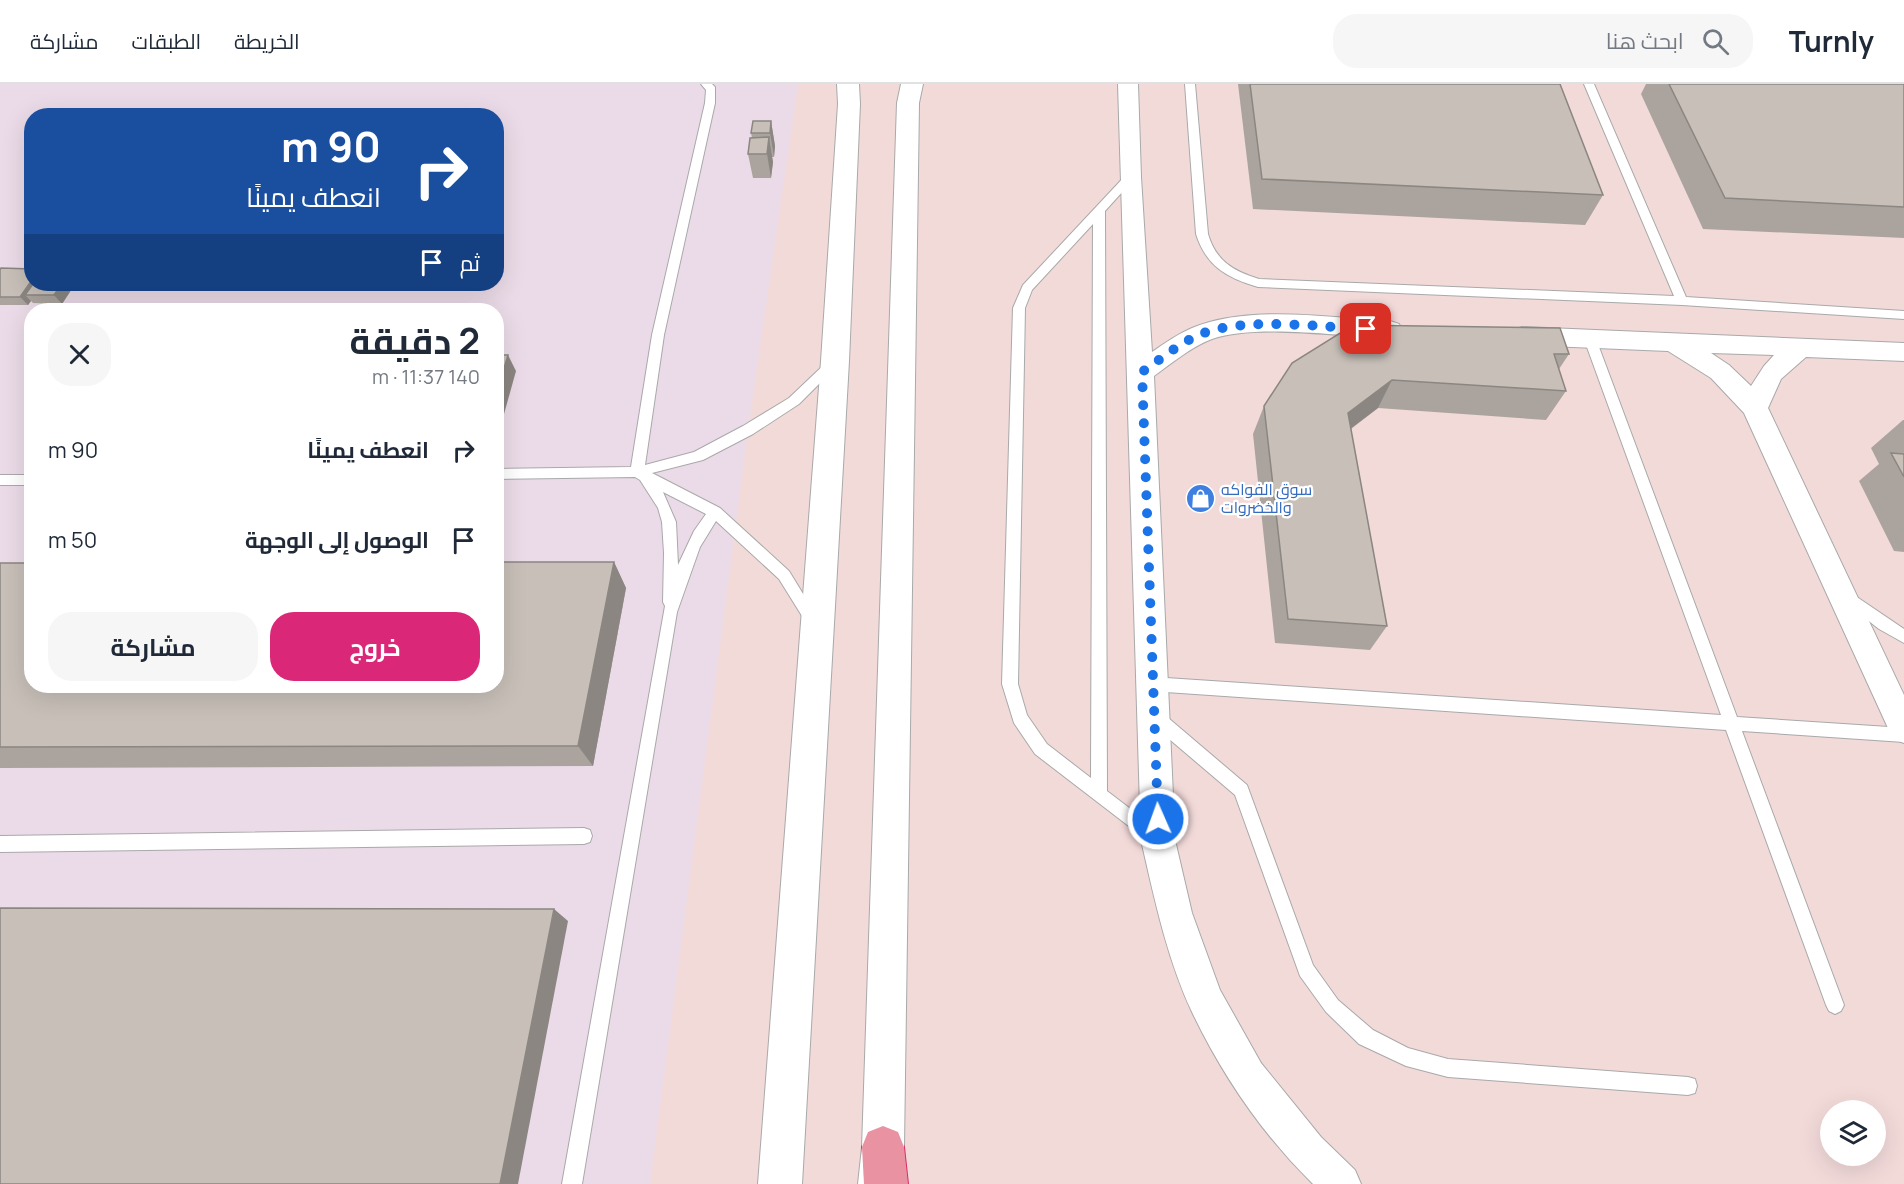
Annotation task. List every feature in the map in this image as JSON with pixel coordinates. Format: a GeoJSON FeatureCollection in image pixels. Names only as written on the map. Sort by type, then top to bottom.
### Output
{"type":"FeatureCollection","features":[{"type":"Feature","properties":{"kind":"street"},"geometry":{"type":"LineString","coordinates":[[780,1184],[835,361],[849,104],[848,84]]}},
{"type":"Feature","properties":{"kind":"street"},"geometry":{"type":"LineString","coordinates":[[883,1172],[908,103],[912,84]]}},
{"type":"Feature","properties":{"kind":"street"},"geometry":{"type":"LineString","coordinates":[[1128,84],[1130,177],[1142,372],[1158,840],[1175,913],[1206,999],[1248,1076],[1307,1151],[1341,1184]]}},
{"type":"Feature","properties":{"kind":"street"},"geometry":{"type":"LineString","coordinates":[[1142,372],[1176,348],[1204,333],[1238,325],[1415,331]]}},
{"type":"Feature","properties":{"kind":"street"},"geometry":{"type":"LineString","coordinates":[[1497,335],[1904,352]]}},
{"type":"Feature","properties":{"kind":"street"},"geometry":{"type":"LineString","coordinates":[[1672,342],[1706,360],[1734,382],[1755,408],[1904,729]]}},
{"type":"Feature","properties":{"kind":"street"},"geometry":{"type":"LineString","coordinates":[[1755,408],[1764,383],[1780,363],[1802,347]]}},
{"type":"Feature","properties":{"kind":"lane"},"geometry":{"type":"LineString","coordinates":[[637,472],[658,335],[710,103],[711,89],[706,84]]}},
{"type":"Feature","properties":{"kind":"lane"},"geometry":{"type":"LineString","coordinates":[[1190,84],[1206,249],[1217,264],[1235,276],[1258,284],[1682,302],[1904,315]]}},
{"type":"Feature","properties":{"kind":"lane"},"geometry":{"type":"LineString","coordinates":[[1589,84],[1682,302]]}},
{"type":"Feature","properties":{"kind":"lane"},"geometry":{"type":"LineString","coordinates":[[1130,177],[1027,288],[1019,308],[1010,684],[1020,718],[1041,748],[1158,840]]}},
{"type":"Feature","properties":{"kind":"lane"},"geometry":{"type":"LineString","coordinates":[[1099,210],[1099,795]]}},
{"type":"Feature","properties":{"kind":"lane"},"geometry":{"type":"LineString","coordinates":[[1590,339],[1835,1005]]}},
{"type":"Feature","properties":{"kind":"lane"},"geometry":{"type":"LineString","coordinates":[[504,474],[637,472],[698,456],[748,430],[794,401],[835,361]]}},
{"type":"Feature","properties":{"kind":"lane"},"geometry":{"type":"LineString","coordinates":[[637,472],[715,512],[784,575],[816,628]]}},
{"type":"Feature","properties":{"kind":"lane"},"geometry":{"type":"LineString","coordinates":[[572,1184],[670,612],[671,525],[665,505],[653,487],[637,472]]}},
{"type":"Feature","properties":{"kind":"lane"},"geometry":{"type":"LineString","coordinates":[[0,480],[24,480]]}},
{"type":"Feature","properties":{"kind":"lane"},"geometry":{"type":"LineString","coordinates":[[670,612],[692,544],[704,524],[715,512]]}},
{"type":"Feature","properties":{"kind":"lane"},"geometry":{"type":"LineString","coordinates":[[1840,591],[1884,626],[1904,637]]}},
{"type":"Feature","properties":{"kind":"lane"},"geometry":{"type":"LineString","coordinates":[[1151,684],[1904,735]]}},
{"type":"Feature","properties":{"kind":"lane"},"geometry":{"type":"LineString","coordinates":[[1154,716],[1241,790],[1306,970],[1332,1006],[1366,1036],[1406,1058],[1449,1068],[1688,1086]]}},
{"type":"Feature","properties":{"kind":"lane"},"geometry":{"type":"LineString","coordinates":[[0,844],[584,836]]}},
{"type":"Feature","properties":{"kind":"shaded area","name":"سوق الفواكه والخضروات"},"geometry":{"type":"Polygon","coordinates":[[[0,84],[1904,84],[1904,1184],[0,1184],[0,84]]]}},
{"type":"Feature","properties":{"kind":"shaded area"},"geometry":{"type":"Polygon","coordinates":[[[0,84],[798,84],[748,430],[650,1184],[0,1184],[0,84]]]}},
{"type":"Feature","properties":{"kind":"building"},"geometry":{"type":"Polygon","coordinates":[[[1250,84],[1560,84],[1603,195],[1262,179],[1250,84]]]}},
{"type":"Feature","properties":{"kind":"building"},"geometry":{"type":"Polygon","coordinates":[[[1669,84],[1904,84],[1904,207],[1725,198],[1669,84]]]}},
{"type":"Feature","properties":{"kind":"building"},"geometry":{"type":"Polygon","coordinates":[[[753,121],[771,121],[770,133],[751,133],[753,121]]]}},
{"type":"Feature","properties":{"kind":"building"},"geometry":{"type":"Polygon","coordinates":[[[769,137],[767,154],[748,154],[750,138],[769,137]]]}},
{"type":"Feature","properties":{"kind":"building"},"geometry":{"type":"Polygon","coordinates":[[[1,268],[24,269],[24,291],[20,297],[0,297],[1,268]]]}},
{"type":"Feature","properties":{"kind":"building"},"geometry":{"type":"Polygon","coordinates":[[[28,291],[57,291],[54,295],[25,295],[28,291]]]}},
{"type":"Feature","properties":{"kind":"building"},"geometry":{"type":"Polygon","coordinates":[[[1353,325],[1560,328],[1569,354],[1554,354],[1566,391],[1392,380],[1348,413],[1387,626],[1288,619],[1264,406],[1292,363],[1353,325]]]}},
{"type":"Feature","properties":{"kind":"building"},"geometry":{"type":"Polygon","coordinates":[[[504,355],[508,355],[504,368],[504,355]]]}},
{"type":"Feature","properties":{"kind":"building"},"geometry":{"type":"Polygon","coordinates":[[[1891,453],[1904,454],[1904,477],[1891,453]]]}},
{"type":"Feature","properties":{"kind":"building"},"geometry":{"type":"Polygon","coordinates":[[[504,562],[614,562],[578,746],[0,747],[0,563],[24,563],[24,693],[504,693],[504,562]]]}},
{"type":"Feature","properties":{"kind":"building"},"geometry":{"type":"Polygon","coordinates":[[[0,908],[554,909],[500,1184],[0,1184],[0,908]]]}},
{"type":"Feature","properties":{"kind":"place","name":"سوق الفواكه والخضروات"},"geometry":{"type":"Point","coordinates":[1200,498]}},
{"type":"Feature","properties":{"kind":"route"},"geometry":{"type":"LineString","coordinates":[[1158,819],[1151,684],[1142,372],[1176,348],[1204,333],[1238,325],[1366,329]]}}]}
